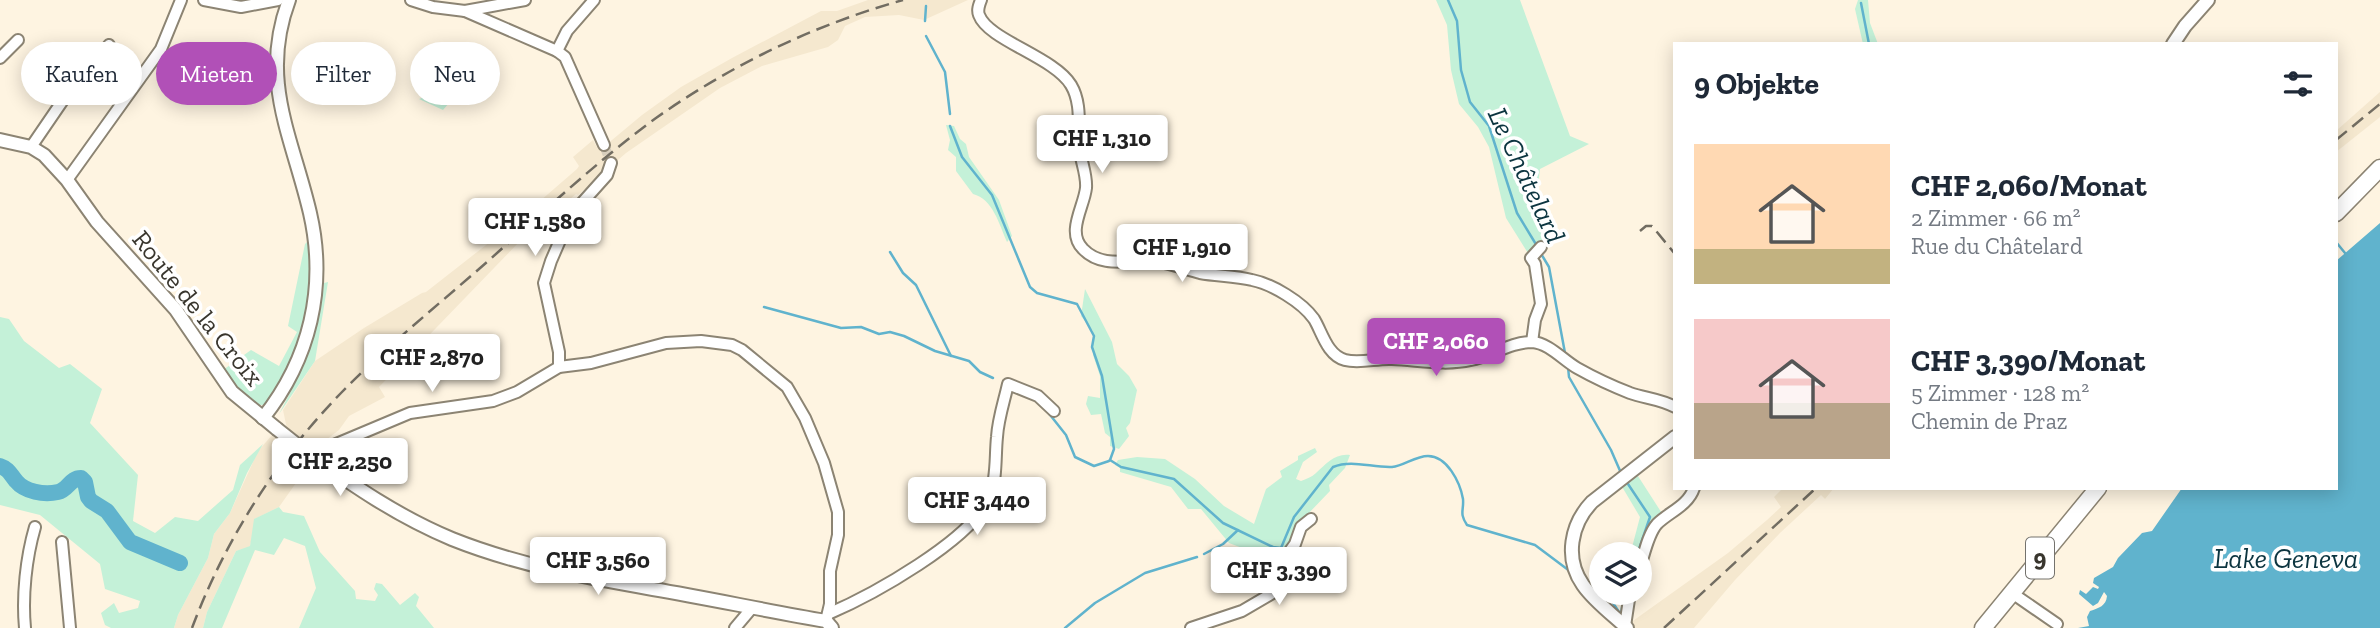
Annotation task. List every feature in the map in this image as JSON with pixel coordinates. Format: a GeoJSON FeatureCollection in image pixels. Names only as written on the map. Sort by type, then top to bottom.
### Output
{"type":"FeatureCollection","features":[{"type":"Feature","properties":{"kind":"main road"},"geometry":{"type":"LineString","coordinates":[[2338,211],[2380,168]]}},
{"type":"Feature","properties":{"kind":"main road","name":"9"},"geometry":{"type":"LineString","coordinates":[[1983,628],[2096,490]]}},
{"type":"Feature","properties":{"kind":"street"},"geometry":{"type":"LineString","coordinates":[[67,180],[161,49],[181,0]]}},
{"type":"Feature","properties":{"kind":"street"},"geometry":{"type":"LineString","coordinates":[[204,0],[241,7],[278,0]]}},
{"type":"Feature","properties":{"kind":"street"},"geometry":{"type":"LineString","coordinates":[[263,418],[281,394],[300,358],[309,334],[317,279],[314,232],[285,126],[276,78],[279,32],[289,0]]}},
{"type":"Feature","properties":{"kind":"street"},"geometry":{"type":"LineString","coordinates":[[411,0],[465,11],[557,51],[565,57],[604,145]]}},
{"type":"Feature","properties":{"kind":"street"},"geometry":{"type":"LineString","coordinates":[[465,11],[525,0]]}},
{"type":"Feature","properties":{"kind":"street"},"geometry":{"type":"LineString","coordinates":[[557,51],[567,32],[594,0]]}},
{"type":"Feature","properties":{"kind":"street"},"geometry":{"type":"LineString","coordinates":[[2174,42],[2208,0]]}},
{"type":"Feature","properties":{"kind":"street"},"geometry":{"type":"LineString","coordinates":[[980,1],[978,10],[984,23],[1062,74],[1075,94],[1080,151],[1086,176],[1084,199],[1076,225],[1083,249],[1112,262],[1154,261],[1198,272],[1253,280],[1273,287],[1312,317],[1328,346],[1342,359],[1470,361],[1532,342],[1546,346],[1570,364],[1629,393],[1673,406]]}},
{"type":"Feature","properties":{"kind":"street"},"geometry":{"type":"LineString","coordinates":[[0,58],[18,40]]}},
{"type":"Feature","properties":{"kind":"street"},"geometry":{"type":"LineString","coordinates":[[31,147],[60,105]]}},
{"type":"Feature","properties":{"kind":"street","name":"Route de la Croix"},"geometry":{"type":"LineString","coordinates":[[0,140],[31,147],[44,155],[67,180],[97,222],[176,310],[232,392],[355,488],[391,509],[450,538],[504,558],[556,572],[828,621]]}},
{"type":"Feature","properties":{"kind":"street"},"geometry":{"type":"LineString","coordinates":[[559,367],[554,324],[544,283],[564,231],[581,204],[607,175],[611,163]]}},
{"type":"Feature","properties":{"kind":"street"},"geometry":{"type":"LineString","coordinates":[[1532,342],[1535,320],[1541,304],[1535,264],[1536,252]]}},
{"type":"Feature","properties":{"kind":"street"},"geometry":{"type":"LineString","coordinates":[[308,453],[410,413],[493,401],[517,392],[559,367],[591,363],[666,343],[701,341],[732,345],[787,387],[805,418],[824,463],[838,512],[838,535],[830,571],[828,621]]}},
{"type":"Feature","properties":{"kind":"street"},"geometry":{"type":"LineString","coordinates":[[828,621],[927,559],[976,517],[990,497],[994,481],[997,433],[1008,384],[1038,396],[1054,411]]}},
{"type":"Feature","properties":{"kind":"street"},"geometry":{"type":"LineString","coordinates":[[1626,627],[1584,586],[1574,565],[1573,534],[1582,514],[1592,502],[1673,439]]}},
{"type":"Feature","properties":{"kind":"street"},"geometry":{"type":"LineString","coordinates":[[1649,542],[1655,526],[1681,506],[1693,490]]}},
{"type":"Feature","properties":{"kind":"street"},"geometry":{"type":"LineString","coordinates":[[1191,628],[1242,611],[1271,594],[1279,582],[1282,562],[1295,544],[1301,527],[1311,519]]}},
{"type":"Feature","properties":{"kind":"street"},"geometry":{"type":"LineString","coordinates":[[25,628],[23,612],[35,527]]}},
{"type":"Feature","properties":{"kind":"street"},"geometry":{"type":"LineString","coordinates":[[62,542],[69,628]]}},
{"type":"Feature","properties":{"kind":"street"},"geometry":{"type":"LineString","coordinates":[[2012,593],[2057,624]]}},
{"type":"Feature","properties":{"kind":"street"},"geometry":{"type":"LineString","coordinates":[[1626,627],[1629,605]]}},
{"type":"Feature","properties":{"kind":"street"},"geometry":{"type":"LineString","coordinates":[[735,628],[751,609]]}},
{"type":"Feature","properties":{"kind":"shaded area"},"geometry":{"type":"Polygon","coordinates":[[[868,0],[968,0],[924,20],[899,15],[865,17],[845,26],[838,40],[828,47],[762,66],[720,88],[626,153],[523,238],[379,387],[385,397],[349,416],[339,430],[322,443],[306,447],[287,429],[283,410],[315,361],[364,328],[426,292],[518,220],[577,169],[579,166],[573,157],[593,140],[598,149],[606,145],[681,87],[821,11],[837,11],[868,0]]]}},
{"type":"Feature","properties":{"kind":"shaded area"},"geometry":{"type":"Polygon","coordinates":[[[2380,92],[2380,117],[2338,150],[2338,129],[2380,92]]]}},
{"type":"Feature","properties":{"kind":"shaded area"},"geometry":{"type":"Polygon","coordinates":[[[274,433],[310,455],[296,483],[279,507],[255,519],[250,547],[236,551],[207,612],[203,628],[174,628],[208,558],[214,534],[230,513],[258,451],[274,433]]]}},
{"type":"Feature","properties":{"kind":"shaded area"},"geometry":{"type":"Polygon","coordinates":[[[1781,490],[1832,490],[1825,499],[1821,495],[1780,533],[1694,628],[1623,628],[1728,553],[1767,520],[1781,507],[1774,497],[1781,490]]]}},
{"type":"Feature","properties":{"kind":"green space"},"geometry":{"type":"Polygon","coordinates":[[[1436,0],[1520,0],[1570,136],[1589,144],[1540,169],[1536,202],[1545,237],[1531,258],[1506,218],[1489,147],[1478,127],[1459,104],[1451,70],[1447,25],[1436,0]]]}},
{"type":"Feature","properties":{"kind":"green space"},"geometry":{"type":"Polygon","coordinates":[[[1858,0],[1868,0],[1870,23],[1877,42],[1863,42],[1855,9],[1858,0]]]}},
{"type":"Feature","properties":{"kind":"green space"},"geometry":{"type":"Polygon","coordinates":[[[432,105],[447,105],[443,110],[432,105]]]}},
{"type":"Feature","properties":{"kind":"green space"},"geometry":{"type":"Polygon","coordinates":[[[946,125],[954,126],[960,139],[966,144],[969,157],[999,200],[1012,236],[1007,242],[986,201],[973,194],[956,171],[956,157],[948,150],[950,140],[946,125]]]}},
{"type":"Feature","properties":{"kind":"green space"},"geometry":{"type":"Polygon","coordinates":[[[310,239],[311,297],[295,357],[267,404],[253,403],[241,394],[223,370],[251,350],[279,366],[297,332],[288,326],[305,244],[310,239]]]}},
{"type":"Feature","properties":{"kind":"green space"},"geometry":{"type":"Polygon","coordinates":[[[328,282],[315,361],[279,414],[309,351],[324,283],[328,282]]]}},
{"type":"Feature","properties":{"kind":"green space"},"geometry":{"type":"Polygon","coordinates":[[[1085,289],[1112,342],[1117,364],[1129,376],[1137,390],[1130,423],[1126,428],[1129,436],[1119,449],[1110,446],[1110,437],[1105,433],[1101,414],[1091,415],[1086,404],[1088,396],[1100,398],[1100,376],[1093,355],[1093,331],[1081,316],[1085,289]]]}},
{"type":"Feature","properties":{"kind":"green space"},"geometry":{"type":"Polygon","coordinates":[[[0,317],[9,319],[24,341],[59,368],[70,364],[102,389],[90,423],[138,475],[133,521],[155,533],[175,517],[198,521],[233,490],[240,465],[263,444],[230,513],[214,534],[208,558],[174,628],[111,628],[105,625],[101,613],[114,603],[119,613],[138,608],[140,601],[105,589],[100,564],[40,515],[0,505],[0,317]]]}},
{"type":"Feature","properties":{"kind":"green space"},"geometry":{"type":"Polygon","coordinates":[[[1315,448],[1317,452],[1303,462],[1296,479],[1307,479],[1335,457],[1350,455],[1345,468],[1329,485],[1330,491],[1307,515],[1294,543],[1279,562],[1229,543],[1201,509],[1188,509],[1171,487],[1120,472],[1120,468],[1115,465],[1118,460],[1137,457],[1165,459],[1195,479],[1224,506],[1254,524],[1266,489],[1282,477],[1280,471],[1298,460],[1298,456],[1315,448]]]}},
{"type":"Feature","properties":{"kind":"green space"},"geometry":{"type":"Polygon","coordinates":[[[1636,473],[1665,518],[1649,542],[1633,542],[1640,517],[1621,485],[1636,473]]]}},
{"type":"Feature","properties":{"kind":"green space"},"geometry":{"type":"Polygon","coordinates":[[[279,507],[283,512],[304,516],[320,552],[355,591],[356,599],[375,601],[378,595],[374,589],[376,583],[382,584],[400,605],[415,593],[419,597],[416,606],[434,628],[299,628],[316,588],[305,546],[284,538],[274,555],[255,550],[222,628],[203,628],[207,612],[236,551],[250,546],[254,519],[279,507]]]}},
{"type":"Feature","properties":{"kind":"water","name":"Lake Geneva"},"geometry":{"type":"Polygon","coordinates":[[[2380,223],[2380,628],[2078,628],[2089,626],[2087,617],[2090,611],[2104,604],[2107,596],[2104,592],[2093,606],[2079,594],[2080,590],[2086,594],[2093,587],[2098,589],[2093,583],[2094,578],[2113,567],[2142,533],[2152,531],[2181,490],[2338,490],[2338,259],[2380,223]]]}},
{"type":"Feature","properties":{"kind":"waterway","name":"Le Châtelard"},"geometry":{"type":"LineString","coordinates":[[1448,0],[1457,21],[1461,70],[1470,102],[1489,126],[1517,213],[1537,246]]}},
{"type":"Feature","properties":{"kind":"waterway"},"geometry":{"type":"LineString","coordinates":[[1861,3],[1869,42]]}},
{"type":"Feature","properties":{"kind":"waterway"},"geometry":{"type":"LineString","coordinates":[[925,21],[926,6]]}},
{"type":"Feature","properties":{"kind":"waterway"},"geometry":{"type":"LineString","coordinates":[[926,36],[945,72],[950,114]]}},
{"type":"Feature","properties":{"kind":"waterway"},"geometry":{"type":"LineString","coordinates":[[950,126],[962,157],[992,195],[1030,287],[1037,293],[1077,304],[1094,336],[1092,347],[1102,376],[1114,449],[1110,460]]}},
{"type":"Feature","properties":{"kind":"waterway"},"geometry":{"type":"LineString","coordinates":[[2338,244],[2345,253]]}},
{"type":"Feature","properties":{"kind":"waterway"},"geometry":{"type":"LineString","coordinates":[[890,252],[903,273],[916,285],[951,356]]}},
{"type":"Feature","properties":{"kind":"waterway","name":"Le Châtelard"},"geometry":{"type":"LineString","coordinates":[[1540,252],[1549,267],[1565,353]]}},
{"type":"Feature","properties":{"kind":"waterway"},"geometry":{"type":"LineString","coordinates":[[764,307],[841,328],[861,327],[879,334],[890,332],[904,336],[935,351],[969,361],[980,372],[993,378]]}},
{"type":"Feature","properties":{"kind":"waterway","name":"Le Châtelard"},"geometry":{"type":"LineString","coordinates":[[1568,367],[1569,377],[1611,450],[1621,473]]}},
{"type":"Feature","properties":{"kind":"waterway"},"geometry":{"type":"LineString","coordinates":[[1047,411],[1066,435],[1075,457],[1094,466],[1109,461]]}},
{"type":"Feature","properties":{"kind":"waterway"},"geometry":{"type":"LineString","coordinates":[[1110,460],[1121,467],[1174,479],[1223,523],[1273,547],[1281,548],[1294,517],[1333,467],[1355,464],[1392,467],[1423,456],[1435,457],[1447,465],[1456,478],[1463,499],[1462,515],[1467,525],[1535,545],[1571,572]]}},
{"type":"Feature","properties":{"kind":"waterway"},"geometry":{"type":"LineString","coordinates":[[0,466],[24,488],[41,493],[61,491],[74,480],[81,478],[91,501],[107,511],[130,542],[180,563]]}},
{"type":"Feature","properties":{"kind":"waterway","name":"Le Châtelard"},"geometry":{"type":"LineString","coordinates":[[1626,481],[1650,517],[1641,542]]}},
{"type":"Feature","properties":{"kind":"waterway"},"geometry":{"type":"LineString","coordinates":[[1204,554],[1223,544],[1238,530]]}},
{"type":"Feature","properties":{"kind":"waterway"},"geometry":{"type":"LineString","coordinates":[[1065,628],[1095,603],[1145,573],[1197,557]]}},
{"type":"Feature","properties":{"kind":"waterway","name":"Le Châtelard"},"geometry":{"type":"LineString","coordinates":[[1614,605],[1621,615]]}},
{"type":"Feature","properties":{"kind":"waterway","name":"Le Châtelard"},"geometry":{"type":"LineString","coordinates":[[1621,615],[1622,605]]}},
{"type":"Feature","properties":{"kind":"tunnel"},"geometry":{"type":"LineString","coordinates":[[604,145],[611,163]]}},
{"type":"Feature","properties":{"kind":"railway"},"geometry":{"type":"LineString","coordinates":[[192,628],[220,564],[274,474],[317,419],[394,342],[591,170],[684,99],[744,64],[806,34],[903,0]]}},
{"type":"Feature","properties":{"kind":"railway"},"geometry":{"type":"LineString","coordinates":[[2338,138],[2380,104]]}},
{"type":"Feature","properties":{"kind":"railway"},"geometry":{"type":"LineString","coordinates":[[1640,231],[1646,226],[1652,226],[1673,252]]}},
{"type":"Feature","properties":{"kind":"railway"},"geometry":{"type":"LineString","coordinates":[[1664,628],[1814,490]]}}]}
